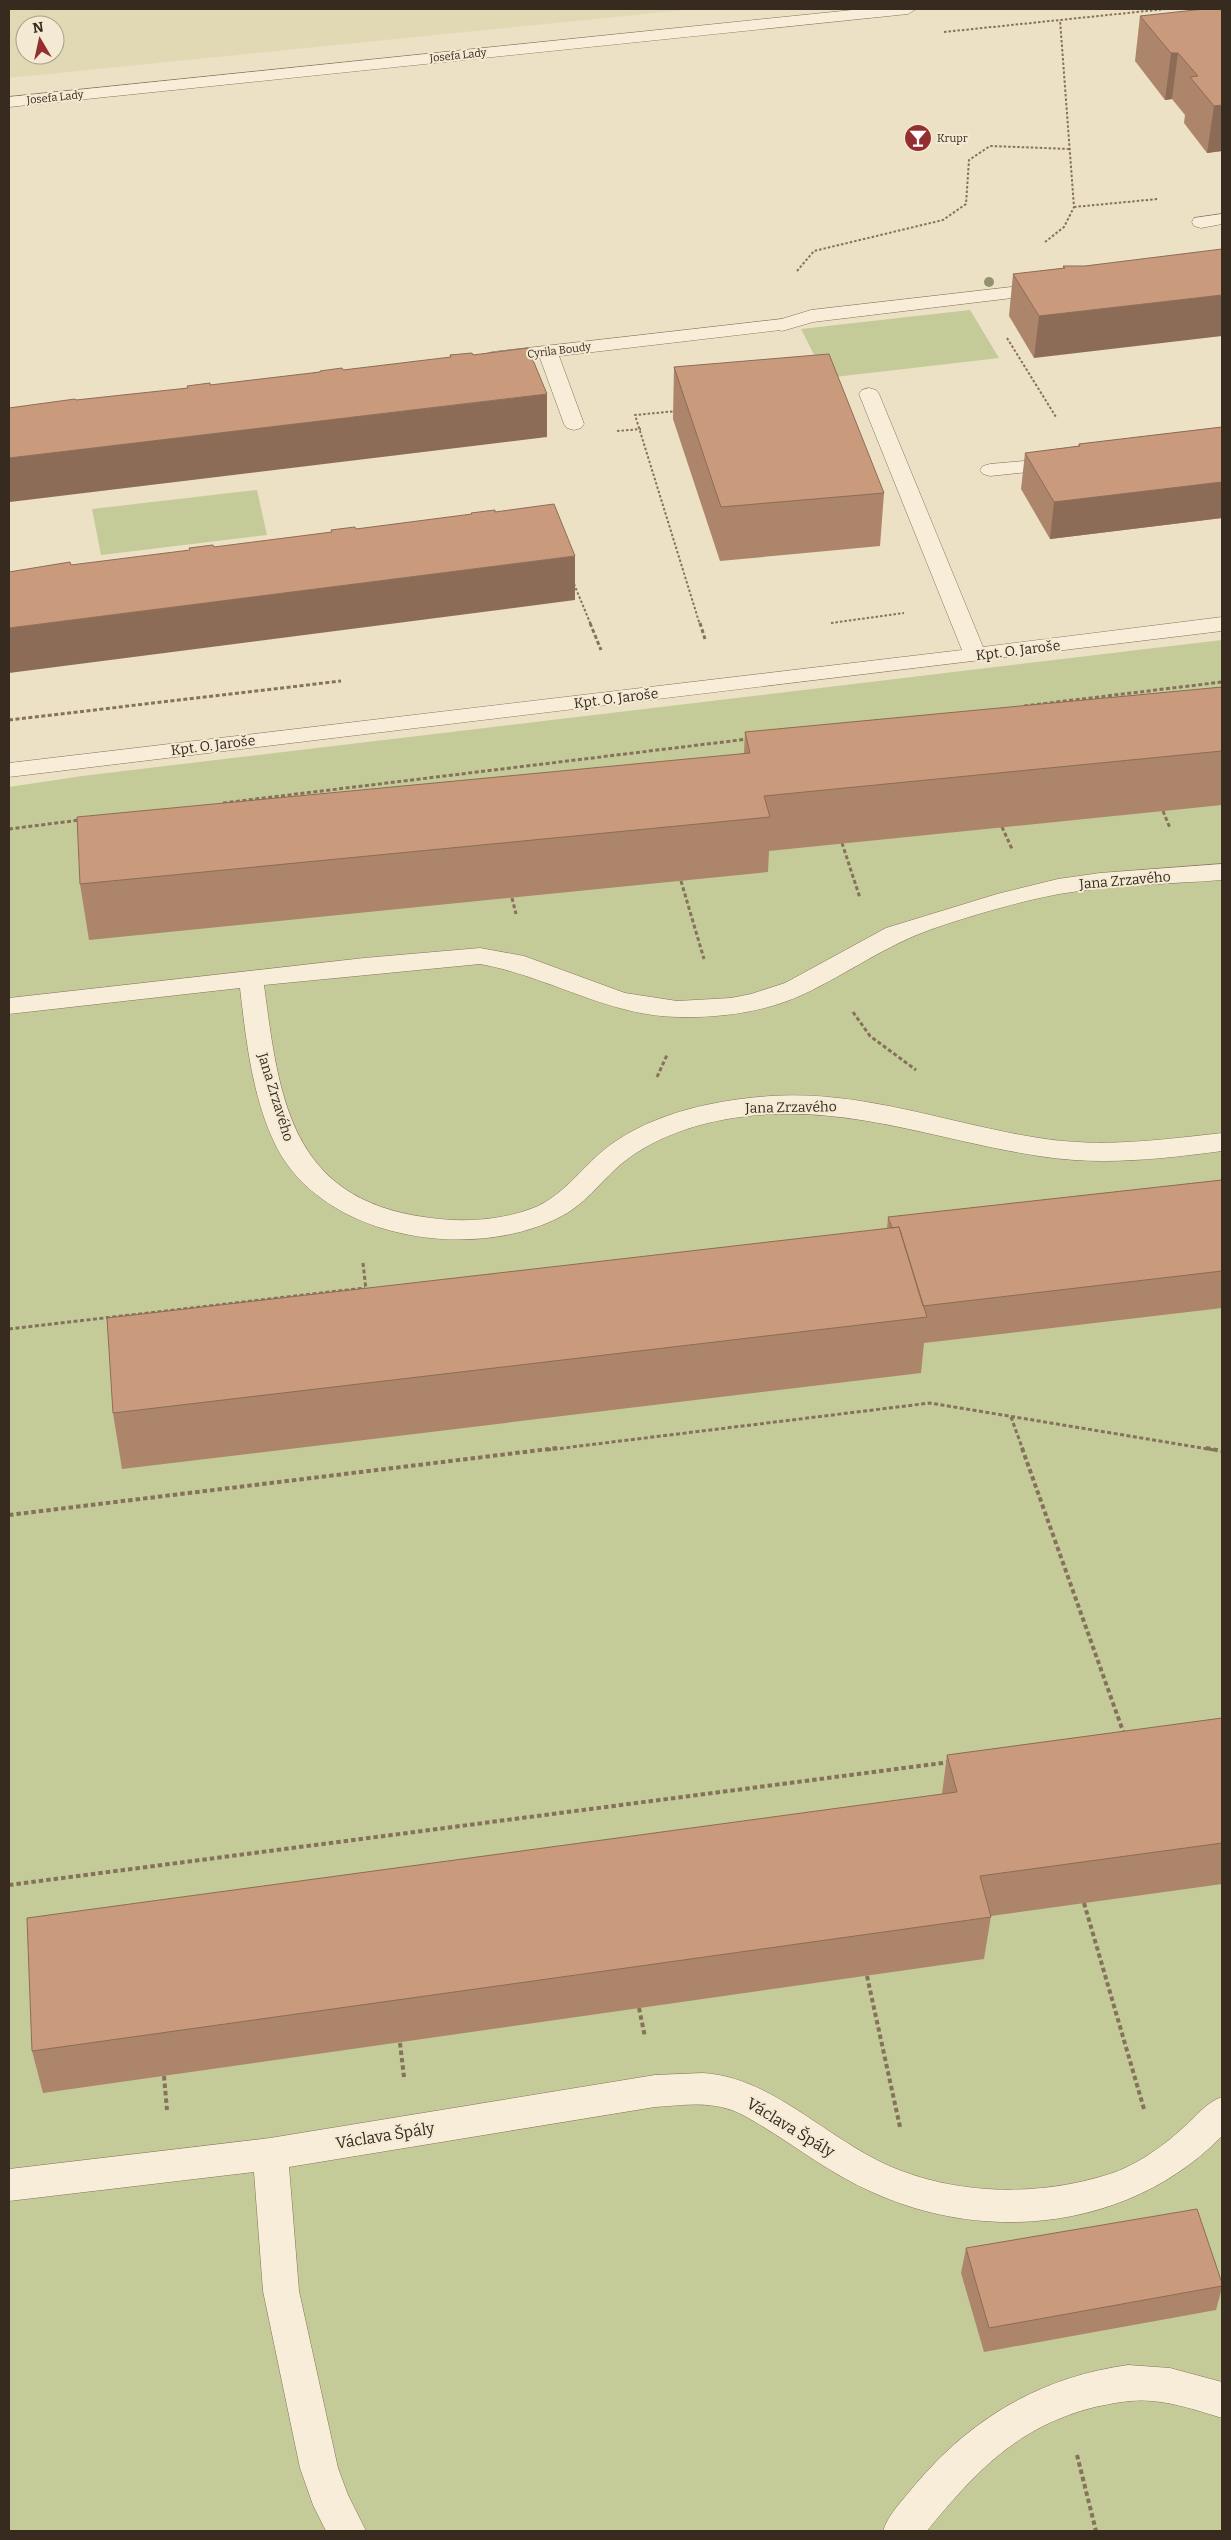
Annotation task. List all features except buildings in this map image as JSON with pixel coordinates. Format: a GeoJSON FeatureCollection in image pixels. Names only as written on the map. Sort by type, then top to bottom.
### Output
{"type":"FeatureCollection","features":[{"type":"Feature","properties":{"kind":"street","name":"Josefa Lady"},"geometry":{"type":"LineString","coordinates":[[9,102],[908,9]]}},
{"type":"Feature","properties":{"kind":"street"},"geometry":{"type":"LineString","coordinates":[[1202,222],[1222,219]]}},
{"type":"Feature","properties":{"kind":"street","name":"Cyrila Boudy"},"geometry":{"type":"LineString","coordinates":[[469,360],[782,325],[811,316],[1068,287]]}},
{"type":"Feature","properties":{"kind":"street"},"geometry":{"type":"LineString","coordinates":[[547,351],[574,424]]}},
{"type":"Feature","properties":{"kind":"street"},"geometry":{"type":"LineString","coordinates":[[869,394],[975,656]]}},
{"type":"Feature","properties":{"kind":"street"},"geometry":{"type":"LineString","coordinates":[[990,470],[1083,462]]}},
{"type":"Feature","properties":{"kind":"street","name":"Kpt. O. Jaroše"},"geometry":{"type":"LineString","coordinates":[[9,770],[975,656],[1222,624]]}},
{"type":"Feature","properties":{"kind":"street","name":"Jana Zrzavého"},"geometry":{"type":"LineString","coordinates":[[9,1006],[480,956],[515,962],[621,1001],[677,1009],[718,1008],[774,997],[794,989],[875,944],[925,923],[1058,887],[1100,881],[1222,872]]}},
{"type":"Feature","properties":{"kind":"street","name":"Jana Zrzavého"},"geometry":{"type":"LineString","coordinates":[[251,979],[258,1033],[268,1081],[290,1146],[316,1179],[358,1208],[384,1218],[425,1228],[476,1229],[519,1222],[536,1217],[564,1203],[576,1194],[610,1159],[651,1134],[698,1117],[737,1109],[774,1105],[840,1105],[1015,1143],[1075,1152],[1135,1152],[1222,1142]]}},
{"type":"Feature","properties":{"kind":"street","name":"Václava Špály"},"geometry":{"type":"LineString","coordinates":[[9,2185],[270,2154],[655,2091],[704,2088],[722,2091],[762,2107],[856,2166],[886,2181],[927,2196],[1011,2208],[1048,2207],[1106,2194],[1161,2165],[1189,2145],[1222,2113]]}},
{"type":"Feature","properties":{"kind":"street"},"geometry":{"type":"LineString","coordinates":[[270,2154],[281,2292],[319,2468],[332,2505],[347,2531]]}},
{"type":"Feature","properties":{"kind":"street"},"geometry":{"type":"LineString","coordinates":[[902,2531],[956,2467],[983,2443],[1002,2427],[1045,2404],[1106,2387],[1151,2383],[1202,2393],[1222,2400]]}},
{"type":"Feature","properties":{"kind":"path"},"geometry":{"type":"LineString","coordinates":[[1160,9],[1166,9]]}},
{"type":"Feature","properties":{"kind":"path"},"geometry":{"type":"LineString","coordinates":[[753,328],[814,251],[943,220],[966,204],[969,160],[990,146],[1070,149]]}},
{"type":"Feature","properties":{"kind":"path"},"geometry":{"type":"LineString","coordinates":[[1074,207],[1182,197],[1202,222]]}},
{"type":"Feature","properties":{"kind":"path"},"geometry":{"type":"LineString","coordinates":[[684,410],[635,415],[705,639],[696,640]]}},
{"type":"Feature","properties":{"kind":"path"},"geometry":{"type":"LineString","coordinates":[[572,579],[601,650]]}},
{"type":"Feature","properties":{"kind":"path"},"geometry":{"type":"LineString","coordinates":[[830,623],[956,607]]}},
{"type":"Feature","properties":{"kind":"path"},"geometry":{"type":"LineString","coordinates":[[591,652],[611,649]]}},
{"type":"Feature","properties":{"kind":"path"},"geometry":{"type":"LineString","coordinates":[[9,720],[344,680]]}},
{"type":"Feature","properties":{"kind":"path"},"geometry":{"type":"LineString","coordinates":[[1014,707],[1222,682]]}},
{"type":"Feature","properties":{"kind":"path"},"geometry":{"type":"LineString","coordinates":[[222,803],[757,738]]}},
{"type":"Feature","properties":{"kind":"path"},"geometry":{"type":"LineString","coordinates":[[9,829],[83,820]]}},
{"type":"Feature","properties":{"kind":"path"},"geometry":{"type":"LineString","coordinates":[[842,843],[875,944]]}},
{"type":"Feature","properties":{"kind":"path"},"geometry":{"type":"LineString","coordinates":[[681,881],[718,1008]]}},
{"type":"Feature","properties":{"kind":"path"},"geometry":{"type":"LineString","coordinates":[[828,970],[870,1036],[917,1070]]}},
{"type":"Feature","properties":{"kind":"path"},"geometry":{"type":"LineString","coordinates":[[358,1208],[367,1297]]}},
{"type":"Feature","properties":{"kind":"path"},"geometry":{"type":"LineString","coordinates":[[9,1329],[365,1288]]}},
{"type":"Feature","properties":{"kind":"path"},"geometry":{"type":"LineString","coordinates":[[9,1515],[930,1403],[1222,1451]]}},
{"type":"Feature","properties":{"kind":"path"},"geometry":{"type":"LineString","coordinates":[[1011,1417],[1126,1739]]}},
{"type":"Feature","properties":{"kind":"path"},"geometry":{"type":"LineString","coordinates":[[9,1885],[958,1761]]}},
{"type":"Feature","properties":{"kind":"path"},"geometry":{"type":"LineString","coordinates":[[1084,1903],[1161,2165]]}},
{"type":"Feature","properties":{"kind":"path"},"geometry":{"type":"LineString","coordinates":[[867,1976],[914,2190]]}},
{"type":"Feature","properties":{"kind":"path"},"geometry":{"type":"LineString","coordinates":[[1075,2449],[1096,2531]]}},
{"type":"Feature","properties":{"kind":"shaded area"},"geometry":{"type":"Polygon","coordinates":[[[9,9],[693,9],[9,78],[9,9]]]}},
{"type":"Feature","properties":{"kind":"green space"},"geometry":{"type":"Polygon","coordinates":[[[970,310],[999,358],[826,378],[801,329],[970,310]]]}},
{"type":"Feature","properties":{"kind":"green space"},"geometry":{"type":"Polygon","coordinates":[[[257,490],[267,535],[101,555],[92,509],[257,490]]]}},
{"type":"Feature","properties":{"kind":"green space"},"geometry":{"type":"Polygon","coordinates":[[[1222,640],[1222,2531],[9,2531],[9,787],[82,776],[1222,640]]]}},
{"type":"Feature","properties":{"kind":"place","name":"Krupr"},"geometry":{"type":"Point","coordinates":[918,138]}}]}
